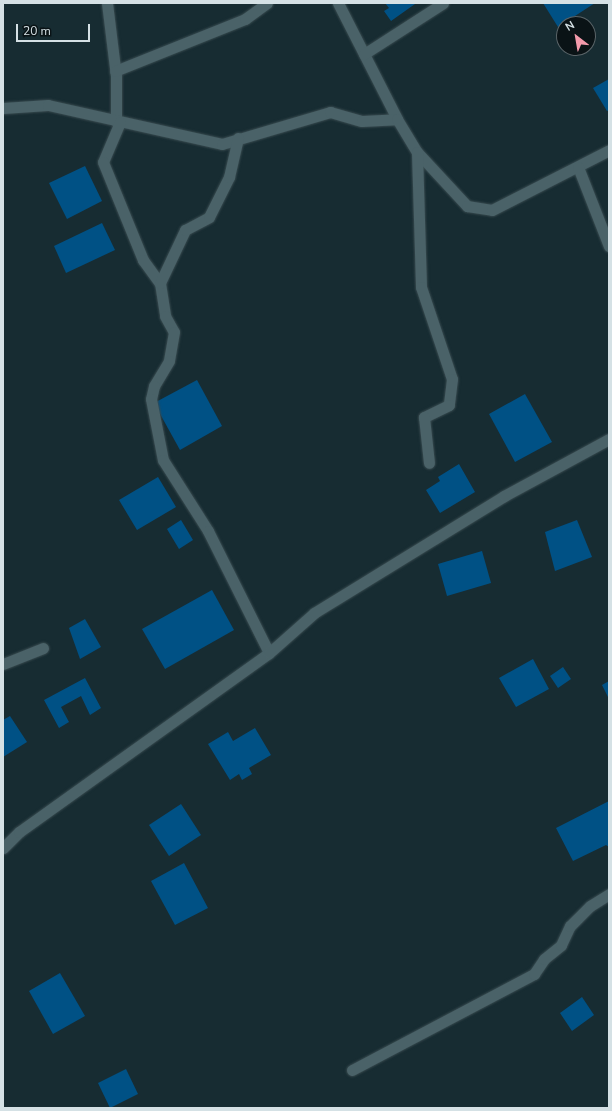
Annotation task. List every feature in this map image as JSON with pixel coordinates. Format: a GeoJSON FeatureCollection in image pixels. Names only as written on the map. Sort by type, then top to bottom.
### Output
{"type":"FeatureCollection","features":[{"type":"Feature","properties":{"kind":"street"},"geometry":{"type":"LineString","coordinates":[[107,3],[115,71],[118,121],[103,162],[143,260],[160,282],[165,316],[174,332],[169,362],[154,386],[151,399],[163,460],[208,531],[269,654]]}},
{"type":"Feature","properties":{"kind":"street"},"geometry":{"type":"LineString","coordinates":[[115,71],[245,19],[267,3]]}},
{"type":"Feature","properties":{"kind":"street"},"geometry":{"type":"LineString","coordinates":[[338,3],[397,119],[417,152],[467,206],[492,210],[609,150]]}},
{"type":"Feature","properties":{"kind":"street"},"geometry":{"type":"LineString","coordinates":[[364,54],[443,3]]}},
{"type":"Feature","properties":{"kind":"street"},"geometry":{"type":"LineString","coordinates":[[3,108],[48,105],[222,144],[238,138],[330,112],[362,121],[397,119]]}},
{"type":"Feature","properties":{"kind":"street"},"geometry":{"type":"LineString","coordinates":[[160,282],[185,230],[209,217],[229,177],[238,138]]}},
{"type":"Feature","properties":{"kind":"street"},"geometry":{"type":"LineString","coordinates":[[417,152],[421,287],[452,378],[449,405],[424,417],[428,464]]}},
{"type":"Feature","properties":{"kind":"street"},"geometry":{"type":"LineString","coordinates":[[578,167],[609,246]]}},
{"type":"Feature","properties":{"kind":"street"},"geometry":{"type":"LineString","coordinates":[[3,848],[19,832],[269,654],[314,613],[504,496],[609,439]]}},
{"type":"Feature","properties":{"kind":"street"},"geometry":{"type":"LineString","coordinates":[[3,664],[43,648]]}},
{"type":"Feature","properties":{"kind":"street"},"geometry":{"type":"LineString","coordinates":[[352,1070],[534,974],[544,959],[561,946],[570,926],[590,906],[609,894]]}},
{"type":"Feature","properties":{"kind":"building"},"geometry":{"type":"Polygon","coordinates":[[[385,3],[415,4],[391,21],[384,11],[389,8],[385,3]]]}},
{"type":"Feature","properties":{"kind":"building"},"geometry":{"type":"Polygon","coordinates":[[[543,3],[595,3],[575,16],[556,16],[556,24],[543,3]]]}},
{"type":"Feature","properties":{"kind":"building"},"geometry":{"type":"Polygon","coordinates":[[[609,79],[609,110],[607,111],[593,88],[609,79]]]}},
{"type":"Feature","properties":{"kind":"building"},"geometry":{"type":"Polygon","coordinates":[[[85,166],[102,201],[67,219],[49,183],[85,166]]]}},
{"type":"Feature","properties":{"kind":"building"},"geometry":{"type":"Polygon","coordinates":[[[102,223],[115,250],[66,273],[54,246],[102,223]]]}},
{"type":"Feature","properties":{"kind":"building"},"geometry":{"type":"Polygon","coordinates":[[[197,380],[222,426],[180,450],[154,403],[197,380]]]}},
{"type":"Feature","properties":{"kind":"building"},"geometry":{"type":"Polygon","coordinates":[[[525,394],[552,442],[515,462],[489,414],[525,394]]]}},
{"type":"Feature","properties":{"kind":"building"},"geometry":{"type":"Polygon","coordinates":[[[459,464],[475,492],[440,513],[426,490],[440,481],[438,477],[459,464]]]}},
{"type":"Feature","properties":{"kind":"building"},"geometry":{"type":"Polygon","coordinates":[[[158,477],[176,507],[137,530],[119,500],[158,477]]]}},
{"type":"Feature","properties":{"kind":"building"},"geometry":{"type":"Polygon","coordinates":[[[181,520],[193,540],[179,549],[167,529],[181,520]]]}},
{"type":"Feature","properties":{"kind":"building"},"geometry":{"type":"Polygon","coordinates":[[[577,520],[592,557],[555,571],[545,532],[577,520]]]}},
{"type":"Feature","properties":{"kind":"building"},"geometry":{"type":"Polygon","coordinates":[[[482,551],[491,583],[447,596],[438,564],[482,551]]]}},
{"type":"Feature","properties":{"kind":"building"},"geometry":{"type":"Polygon","coordinates":[[[212,590],[234,630],[165,669],[142,629],[212,590]]]}},
{"type":"Feature","properties":{"kind":"building"},"geometry":{"type":"Polygon","coordinates":[[[85,619],[101,647],[80,659],[69,628],[85,619]]]}},
{"type":"Feature","properties":{"kind":"building"},"geometry":{"type":"Polygon","coordinates":[[[533,659],[549,689],[516,707],[499,678],[533,659]]]}},
{"type":"Feature","properties":{"kind":"building"},"geometry":{"type":"Polygon","coordinates":[[[563,667],[571,679],[558,688],[550,676],[563,667]]]}},
{"type":"Feature","properties":{"kind":"building"},"geometry":{"type":"Polygon","coordinates":[[[85,678],[101,708],[90,715],[81,696],[61,707],[69,722],[59,728],[44,700],[85,678]]]}},
{"type":"Feature","properties":{"kind":"building"},"geometry":{"type":"Polygon","coordinates":[[[609,681],[609,699],[602,685],[609,681]]]}},
{"type":"Feature","properties":{"kind":"building"},"geometry":{"type":"Polygon","coordinates":[[[10,716],[27,742],[3,757],[3,720],[10,716]]]}},
{"type":"Feature","properties":{"kind":"building"},"geometry":{"type":"Polygon","coordinates":[[[255,728],[271,755],[249,768],[252,774],[242,780],[239,774],[230,780],[208,744],[228,732],[233,741],[255,728]]]}},
{"type":"Feature","properties":{"kind":"building"},"geometry":{"type":"Polygon","coordinates":[[[609,801],[609,847],[606,845],[573,861],[556,828],[609,801]]]}},
{"type":"Feature","properties":{"kind":"building"},"geometry":{"type":"Polygon","coordinates":[[[181,804],[201,835],[169,856],[149,825],[181,804]]]}},
{"type":"Feature","properties":{"kind":"building"},"geometry":{"type":"Polygon","coordinates":[[[184,863],[208,908],[175,925],[151,881],[184,863]]]}},
{"type":"Feature","properties":{"kind":"building"},"geometry":{"type":"Polygon","coordinates":[[[60,973],[85,1016],[53,1034],[29,991],[60,973]]]}},
{"type":"Feature","properties":{"kind":"building"},"geometry":{"type":"Polygon","coordinates":[[[582,997],[594,1015],[572,1031],[560,1013],[582,997]]]}},
{"type":"Feature","properties":{"kind":"building"},"geometry":{"type":"Polygon","coordinates":[[[126,1069],[138,1094],[110,1108],[98,1083],[126,1069]]]}}]}
